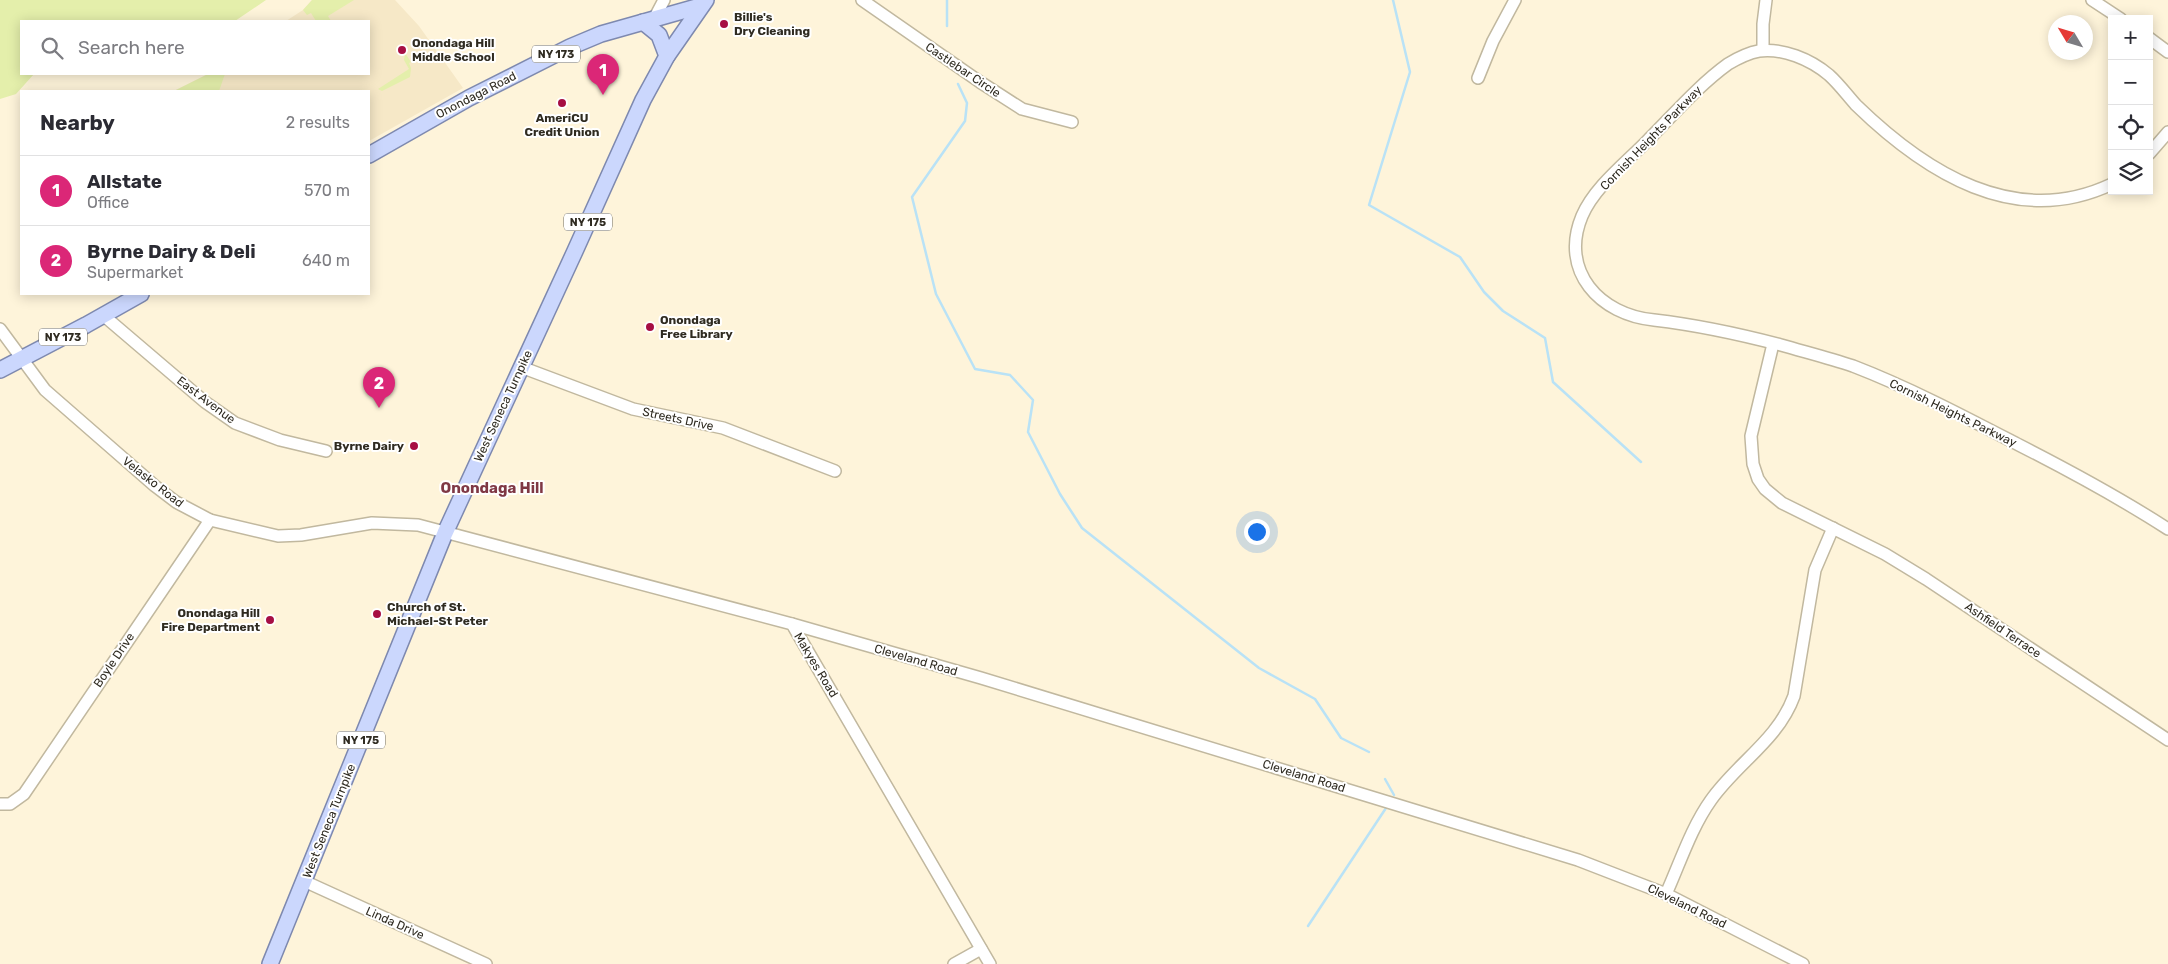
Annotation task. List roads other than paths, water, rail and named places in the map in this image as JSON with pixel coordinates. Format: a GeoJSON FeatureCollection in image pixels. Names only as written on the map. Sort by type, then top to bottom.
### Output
{"type":"FeatureCollection","features":[{"type":"Feature","properties":{"kind":"main road","name":"Onondaga Road"},"geometry":{"type":"LineString","coordinates":[[370,154],[469,98],[570,47],[601,34],[703,3]]}},
{"type":"Feature","properties":{"kind":"main road","name":"West Seneca Turnpike"},"geometry":{"type":"LineString","coordinates":[[270,964],[445,533],[643,100],[667,56],[703,3]]}},
{"type":"Feature","properties":{"kind":"main road"},"geometry":{"type":"LineString","coordinates":[[649,20],[659,35],[667,56]]}},
{"type":"Feature","properties":{"kind":"main road","name":"NY 173"},"geometry":{"type":"LineString","coordinates":[[0,370],[139,295]]}},
{"type":"Feature","properties":{"kind":"street"},"geometry":{"type":"LineString","coordinates":[[649,20],[664,0]]}},
{"type":"Feature","properties":{"kind":"street","name":"Castlebar Circle"},"geometry":{"type":"LineString","coordinates":[[862,0],[1022,109],[1072,122]]}},
{"type":"Feature","properties":{"kind":"street"},"geometry":{"type":"LineString","coordinates":[[1478,78],[1493,41],[1515,0]]}},
{"type":"Feature","properties":{"kind":"street"},"geometry":{"type":"LineString","coordinates":[[1763,50],[1762,24],[1766,0]]}},
{"type":"Feature","properties":{"kind":"street"},"geometry":{"type":"LineString","coordinates":[[2092,0],[2115,15]]}},
{"type":"Feature","properties":{"kind":"street"},"geometry":{"type":"LineString","coordinates":[[2153,41],[2168,52]]}},
{"type":"Feature","properties":{"kind":"street","name":"Cornish Heights Parkway"},"geometry":{"type":"LineString","coordinates":[[2108,185],[2087,193],[2044,201],[2019,200],[2000,196],[1961,182],[1929,163],[1898,141],[1856,104],[1830,76],[1814,64],[1795,55],[1763,50],[1739,58],[1705,83],[1601,188],[1583,214],[1577,232],[1577,261],[1580,272],[1588,287],[1605,303],[1623,314],[1648,320],[1720,330],[1850,366],[1904,388],[1979,424],[2092,483],[2168,529]]}},
{"type":"Feature","properties":{"kind":"street"},"geometry":{"type":"LineString","coordinates":[[2152,150],[2168,132]]}},
{"type":"Feature","properties":{"kind":"street","name":"East Avenue"},"geometry":{"type":"LineString","coordinates":[[103,315],[205,402],[235,423],[280,440],[326,451]]}},
{"type":"Feature","properties":{"kind":"street","name":"Velasko Road"},"geometry":{"type":"LineString","coordinates":[[0,329],[45,390],[121,457],[176,502],[210,520],[278,536],[301,535],[372,523],[418,525],[445,533]]}},
{"type":"Feature","properties":{"kind":"street","name":"Ashfield Terrace"},"geometry":{"type":"LineString","coordinates":[[1773,344],[1751,436],[1753,464],[1758,480],[1765,489],[1782,503],[1884,554],[1926,578],[2168,740]]}},
{"type":"Feature","properties":{"kind":"street","name":"Streets Drive"},"geometry":{"type":"LineString","coordinates":[[521,367],[633,409],[723,428],[835,471]]}},
{"type":"Feature","properties":{"kind":"street","name":"Boyle Drive"},"geometry":{"type":"LineString","coordinates":[[0,804],[10,804],[18,800],[52,754],[126,641],[210,520]]}},
{"type":"Feature","properties":{"kind":"street"},"geometry":{"type":"LineString","coordinates":[[1666,894],[1693,832],[1710,801],[1722,786],[1772,735],[1788,712],[1794,696],[1815,570],[1833,528]]}},
{"type":"Feature","properties":{"kind":"street","name":"Makyes Road"},"geometry":{"type":"LineString","coordinates":[[445,533],[792,624],[990,964]]}},
{"type":"Feature","properties":{"kind":"street","name":"Cleveland Road"},"geometry":{"type":"LineString","coordinates":[[792,624],[981,678],[1427,812],[1578,860],[1666,894],[1803,964]]}},
{"type":"Feature","properties":{"kind":"street","name":"Linda Drive"},"geometry":{"type":"LineString","coordinates":[[304,881],[486,964]]}},
{"type":"Feature","properties":{"kind":"street"},"geometry":{"type":"LineString","coordinates":[[954,964],[981,949]]}},
{"type":"Feature","properties":{"kind":"waterway"},"geometry":{"type":"LineString","coordinates":[[947,0],[947,26]]}},
{"type":"Feature","properties":{"kind":"waterway"},"geometry":{"type":"LineString","coordinates":[[1393,0],[1410,72],[1369,205],[1460,257],[1484,292],[1503,311],[1545,338],[1553,382],[1641,462]]}},
{"type":"Feature","properties":{"kind":"waterway"},"geometry":{"type":"LineString","coordinates":[[958,84],[967,103],[965,121],[912,197],[936,294],[975,369],[1010,375],[1033,400],[1028,432],[1060,494],[1082,528],[1259,668],[1315,699],[1341,738],[1369,752]]}},
{"type":"Feature","properties":{"kind":"waterway"},"geometry":{"type":"LineString","coordinates":[[1385,779],[1394,795]]}},
{"type":"Feature","properties":{"kind":"waterway"},"geometry":{"type":"LineString","coordinates":[[1308,926],[1386,808]]}},
{"type":"Feature","properties":{"kind":"place","name":"Billie's Dry Cleaning"},"geometry":{"type":"Point","coordinates":[724,24]}},
{"type":"Feature","properties":{"kind":"place","name":"Onondaga Hill Middle School"},"geometry":{"type":"Point","coordinates":[402,50]}},
{"type":"Feature","properties":{"kind":"place","name":"Allstate"},"geometry":{"type":"Point","coordinates":[603,95]}},
{"type":"Feature","properties":{"kind":"place","name":"AmeriCU Credit Union"},"geometry":{"type":"Point","coordinates":[562,103]}},
{"type":"Feature","properties":{"kind":"place","name":"Onondaga Free Library"},"geometry":{"type":"Point","coordinates":[650,327]}},
{"type":"Feature","properties":{"kind":"place","name":"Byrne Dairy & Deli"},"geometry":{"type":"Point","coordinates":[379,408]}},
{"type":"Feature","properties":{"kind":"place","name":"Byrne Dairy"},"geometry":{"type":"Point","coordinates":[414,446]}},
{"type":"Feature","properties":{"kind":"place","name":"Church of St. Michael-St Peter"},"geometry":{"type":"Point","coordinates":[377,614]}},
{"type":"Feature","properties":{"kind":"place","name":"Onondaga Hill Fire Department"},"geometry":{"type":"Point","coordinates":[270,620]}},
{"type":"Feature","properties":{"kind":"district","name":"Onondaga Hill"},"geometry":{"type":"Point","coordinates":[492,488]}}]}
